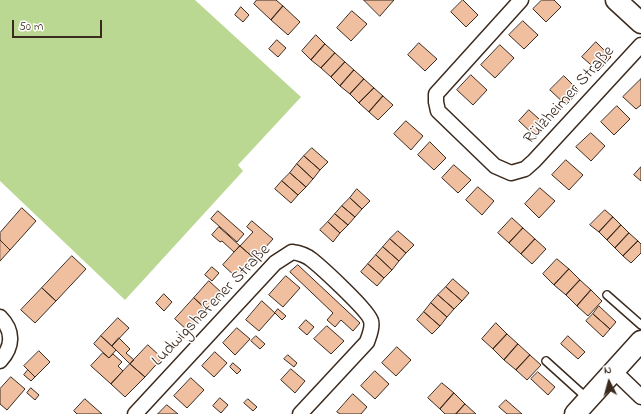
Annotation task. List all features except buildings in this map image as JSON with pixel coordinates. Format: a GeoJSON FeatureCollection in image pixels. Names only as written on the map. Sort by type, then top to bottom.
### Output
{"type":"FeatureCollection","features":[{"type":"Feature","properties":{"kind":"street","name":"Rülzheimer Straße"},"geometry":{"type":"LineString","coordinates":[[522,0],[436,94],[438,111],[495,166],[511,173],[525,169],[542,154],[641,45]]}},
{"type":"Feature","properties":{"kind":"street"},"geometry":{"type":"LineString","coordinates":[[616,0],[641,23]]}},
{"type":"Feature","properties":{"kind":"street","name":"Ludwigshafener Straße"},"geometry":{"type":"LineString","coordinates":[[136,414],[275,263],[292,252],[300,253],[312,259],[364,310],[372,322],[367,342],[300,414]]}},
{"type":"Feature","properties":{"kind":"street"},"geometry":{"type":"LineString","coordinates":[[0,317],[8,325],[10,340],[4,357],[0,361]]}},
{"type":"Feature","properties":{"kind":"street"},"geometry":{"type":"LineString","coordinates":[[575,414],[641,342]]}},
{"type":"Feature","properties":{"kind":"street"},"geometry":{"type":"LineString","coordinates":[[614,371],[641,397]]}},
{"type":"Feature","properties":{"kind":"lane"},"geometry":{"type":"LineString","coordinates":[[607,295],[641,325]]}},
{"type":"Feature","properties":{"kind":"lane"},"geometry":{"type":"LineString","coordinates":[[546,361],[588,399]]}},
{"type":"Feature","properties":{"kind":"green space"},"geometry":{"type":"Polygon","coordinates":[[[0,0],[195,0],[301,97],[238,165],[243,171],[125,300],[0,181],[0,0]]]}}]}
